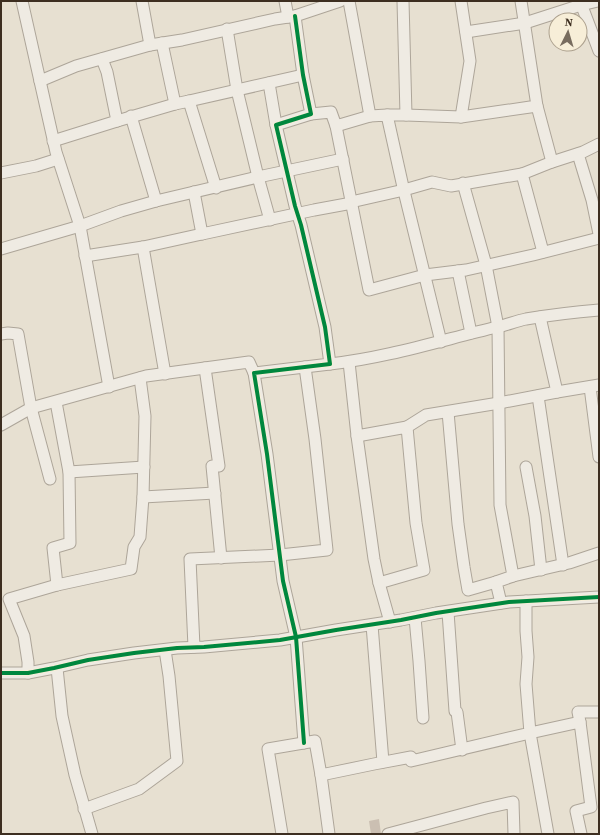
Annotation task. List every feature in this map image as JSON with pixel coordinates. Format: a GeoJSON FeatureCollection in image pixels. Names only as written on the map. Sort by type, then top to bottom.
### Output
{"type":"FeatureCollection","features":[{"type":"Feature","properties":{"kind":"street"},"geometry":{"type":"LineString","coordinates":[[22,1],[53,141],[80,226],[109,387]]}},
{"type":"Feature","properties":{"kind":"street"},"geometry":{"type":"LineString","coordinates":[[142,1],[150,45]]}},
{"type":"Feature","properties":{"kind":"street"},"geometry":{"type":"LineString","coordinates":[[285,1],[292,16],[312,114]]}},
{"type":"Feature","properties":{"kind":"street"},"geometry":{"type":"LineString","coordinates":[[40,81],[76,66],[150,45],[182,40],[292,16],[340,1]]}},
{"type":"Feature","properties":{"kind":"street"},"geometry":{"type":"LineString","coordinates":[[349,1],[370,116]]}},
{"type":"Feature","properties":{"kind":"street"},"geometry":{"type":"LineString","coordinates":[[403,1],[406,115]]}},
{"type":"Feature","properties":{"kind":"street"},"geometry":{"type":"LineString","coordinates":[[461,1],[470,61],[461,117]]}},
{"type":"Feature","properties":{"kind":"street"},"geometry":{"type":"LineString","coordinates":[[521,1],[537,106],[552,162]]}},
{"type":"Feature","properties":{"kind":"street"},"geometry":{"type":"LineString","coordinates":[[466,32],[525,24],[580,3],[598,1]]}},
{"type":"Feature","properties":{"kind":"street"},"geometry":{"type":"LineString","coordinates":[[580,3],[599,51]]}},
{"type":"Feature","properties":{"kind":"street"},"geometry":{"type":"LineString","coordinates":[[227,30],[238,90],[258,177],[270,220]]}},
{"type":"Feature","properties":{"kind":"street"},"geometry":{"type":"LineString","coordinates":[[162,44],[175,104]]}},
{"type":"Feature","properties":{"kind":"street"},"geometry":{"type":"LineString","coordinates":[[102,59],[108,72],[117,121]]}},
{"type":"Feature","properties":{"kind":"street"},"geometry":{"type":"LineString","coordinates":[[53,141],[131,116],[175,104],[303,75]]}},
{"type":"Feature","properties":{"kind":"street"},"geometry":{"type":"LineString","coordinates":[[269,83],[286,172],[301,225],[325,327],[330,364]]}},
{"type":"Feature","properties":{"kind":"street"},"geometry":{"type":"LineString","coordinates":[[189,101],[216,188]]}},
{"type":"Feature","properties":{"kind":"street"},"geometry":{"type":"LineString","coordinates":[[336,126],[370,116],[406,115],[461,117],[537,106]]}},
{"type":"Feature","properties":{"kind":"street"},"geometry":{"type":"LineString","coordinates":[[276,124],[312,114],[331,112],[336,126],[369,290],[425,275],[458,271],[599,238]]}},
{"type":"Feature","properties":{"kind":"street"},"geometry":{"type":"LineString","coordinates":[[387,115],[441,342]]}},
{"type":"Feature","properties":{"kind":"street"},"geometry":{"type":"LineString","coordinates":[[131,116],[156,201]]}},
{"type":"Feature","properties":{"kind":"street"},"geometry":{"type":"LineString","coordinates":[[85,256],[143,247],[351,203],[432,182],[451,186],[522,174],[552,162],[578,154],[599,144]]}},
{"type":"Feature","properties":{"kind":"street"},"geometry":{"type":"LineString","coordinates":[[578,154],[592,200],[599,234]]}},
{"type":"Feature","properties":{"kind":"street"},"geometry":{"type":"LineString","coordinates":[[1,173],[36,166],[58,159]]}},
{"type":"Feature","properties":{"kind":"street"},"geometry":{"type":"LineString","coordinates":[[1,249],[80,226],[156,201],[258,177],[343,160]]}},
{"type":"Feature","properties":{"kind":"street"},"geometry":{"type":"LineString","coordinates":[[522,174],[543,252]]}},
{"type":"Feature","properties":{"kind":"street"},"geometry":{"type":"LineString","coordinates":[[463,183],[486,265],[498,327],[500,505],[513,576]]}},
{"type":"Feature","properties":{"kind":"street"},"geometry":{"type":"LineString","coordinates":[[194,192],[202,234]]}},
{"type":"Feature","properties":{"kind":"street"},"geometry":{"type":"LineString","coordinates":[[143,247],[165,374]]}},
{"type":"Feature","properties":{"kind":"street"},"geometry":{"type":"LineString","coordinates":[[458,271],[471,333]]}},
{"type":"Feature","properties":{"kind":"street"},"geometry":{"type":"LineString","coordinates":[[254,373],[349,362],[441,342],[525,319],[599,310]]}},
{"type":"Feature","properties":{"kind":"street"},"geometry":{"type":"LineString","coordinates":[[540,317],[556,392]]}},
{"type":"Feature","properties":{"kind":"street"},"geometry":{"type":"LineString","coordinates":[[1,334],[18,334],[31,408],[50,479]]}},
{"type":"Feature","properties":{"kind":"street"},"geometry":{"type":"LineString","coordinates":[[1,425],[31,408],[140,378],[249,362],[254,373],[267,454],[283,581],[296,637],[304,743]]}},
{"type":"Feature","properties":{"kind":"street"},"geometry":{"type":"LineString","coordinates":[[349,362],[357,436],[374,559],[390,622]]}},
{"type":"Feature","properties":{"kind":"street"},"geometry":{"type":"LineString","coordinates":[[194,647],[190,559],[280,555],[327,550],[316,447],[305,367]]}},
{"type":"Feature","properties":{"kind":"street"},"geometry":{"type":"LineString","coordinates":[[205,368],[219,466],[212,466],[221,558]]}},
{"type":"Feature","properties":{"kind":"street"},"geometry":{"type":"LineString","coordinates":[[28,673],[24,636],[5,600],[57,585],[132,569],[134,547],[140,537],[143,497],[145,416],[140,378]]}},
{"type":"Feature","properties":{"kind":"street"},"geometry":{"type":"LineString","coordinates":[[357,436],[407,427],[426,415],[595,386],[599,457]]}},
{"type":"Feature","properties":{"kind":"street"},"geometry":{"type":"LineString","coordinates":[[538,396],[563,565]]}},
{"type":"Feature","properties":{"kind":"street"},"geometry":{"type":"LineString","coordinates":[[56,402],[69,472],[70,543],[53,548],[57,585]]}},
{"type":"Feature","properties":{"kind":"street"},"geometry":{"type":"LineString","coordinates":[[448,412],[458,524],[468,590],[513,576],[563,565],[599,553]]}},
{"type":"Feature","properties":{"kind":"street"},"geometry":{"type":"LineString","coordinates":[[379,583],[424,570],[416,523],[407,427]]}},
{"type":"Feature","properties":{"kind":"street"},"geometry":{"type":"LineString","coordinates":[[526,466],[535,516],[541,570]]}},
{"type":"Feature","properties":{"kind":"street"},"geometry":{"type":"LineString","coordinates":[[69,472],[144,467]]}},
{"type":"Feature","properties":{"kind":"street"},"geometry":{"type":"LineString","coordinates":[[143,497],[215,493]]}},
{"type":"Feature","properties":{"kind":"street"},"geometry":{"type":"LineString","coordinates":[[496,582],[501,603]]}},
{"type":"Feature","properties":{"kind":"street"},"geometry":{"type":"LineString","coordinates":[[1,673],[28,673],[57,668],[88,660],[164,650],[280,640],[501,603],[599,597]]}},
{"type":"Feature","properties":{"kind":"street"},"geometry":{"type":"LineString","coordinates":[[526,601],[528,657],[526,684],[530,734],[548,834]]}},
{"type":"Feature","properties":{"kind":"street"},"geometry":{"type":"LineString","coordinates":[[448,612],[455,711],[457,712],[462,750]]}},
{"type":"Feature","properties":{"kind":"street"},"geometry":{"type":"LineString","coordinates":[[414,618],[420,661],[423,718]]}},
{"type":"Feature","properties":{"kind":"street"},"geometry":{"type":"LineString","coordinates":[[372,624],[383,762]]}},
{"type":"Feature","properties":{"kind":"street"},"geometry":{"type":"LineString","coordinates":[[84,809],[139,789],[177,761],[169,676],[164,650]]}},
{"type":"Feature","properties":{"kind":"street"},"geometry":{"type":"LineString","coordinates":[[57,668],[62,716],[74,775],[92,834]]}},
{"type":"Feature","properties":{"kind":"street"},"geometry":{"type":"LineString","coordinates":[[581,834],[576,811],[595,807],[578,712],[599,712]]}},
{"type":"Feature","properties":{"kind":"street"},"geometry":{"type":"LineString","coordinates":[[321,775],[411,757],[412,761],[580,722]]}},
{"type":"Feature","properties":{"kind":"street"},"geometry":{"type":"LineString","coordinates":[[282,834],[268,749],[315,742],[329,834]]}},
{"type":"Feature","properties":{"kind":"street"},"geometry":{"type":"LineString","coordinates":[[388,834],[513,802],[514,834]]}},
{"type":"Feature","properties":{"kind":"building"},"geometry":{"type":"Polygon","coordinates":[[[379,819],[381,834],[371,834],[369,821],[379,819]]]}},
{"type":"Feature","properties":{"kind":"cycle path"},"geometry":{"type":"LineString","coordinates":[[295,16],[303,75],[311,114],[276,125],[325,327],[330,364],[254,373],[267,454],[283,581],[296,637],[304,743]]}},
{"type":"Feature","properties":{"kind":"cycle path"},"geometry":{"type":"LineString","coordinates":[[1,673],[28,673],[88,660],[134,653],[280,640],[509,602],[599,597]]}}]}
